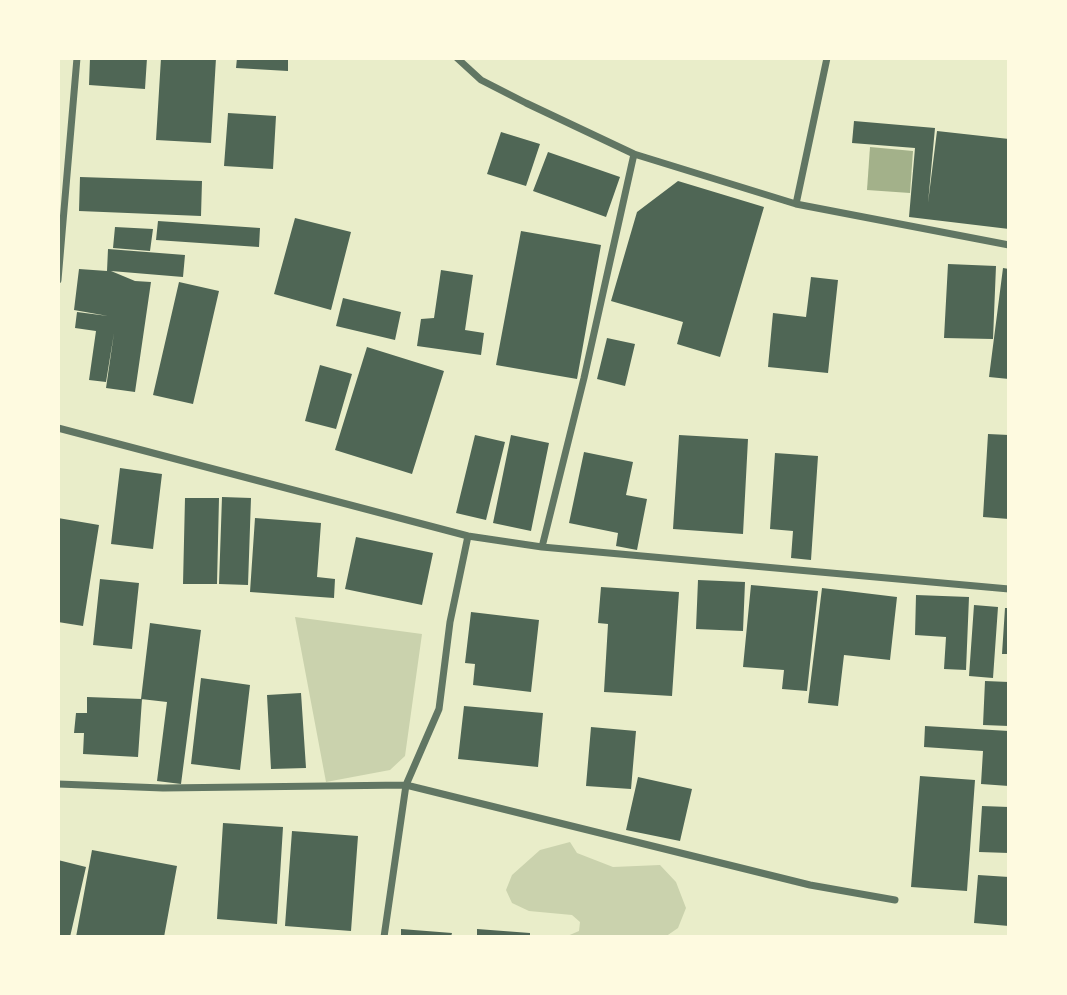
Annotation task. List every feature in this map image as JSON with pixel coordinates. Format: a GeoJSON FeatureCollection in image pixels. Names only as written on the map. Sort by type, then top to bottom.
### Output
{"type":"FeatureCollection","features":[{"type":"Feature","properties":{"kind":"street"},"geometry":{"type":"LineString","coordinates":[[58,280],[77,58]]}},
{"type":"Feature","properties":{"kind":"street"},"geometry":{"type":"LineString","coordinates":[[457,58],[481,79],[634,153],[796,204],[1009,245]]}},
{"type":"Feature","properties":{"kind":"street"},"geometry":{"type":"LineString","coordinates":[[796,204],[827,58]]}},
{"type":"Feature","properties":{"kind":"street"},"geometry":{"type":"LineString","coordinates":[[542,547],[584,378],[634,153]]}},
{"type":"Feature","properties":{"kind":"street"},"geometry":{"type":"LineString","coordinates":[[58,428],[468,536],[542,547],[1009,589]]}},
{"type":"Feature","properties":{"kind":"street"},"geometry":{"type":"LineString","coordinates":[[384,937],[406,785],[439,709],[450,622],[468,536]]}},
{"type":"Feature","properties":{"kind":"street"},"geometry":{"type":"LineString","coordinates":[[58,784],[163,788],[406,785],[810,885],[895,900]]}},
{"type":"Feature","properties":{"kind":"shaded area"},"geometry":{"type":"Polygon","coordinates":[[[870,147],[913,151],[910,193],[867,190],[870,147]]]}},
{"type":"Feature","properties":{"kind":"shaded area"},"geometry":{"type":"Polygon","coordinates":[[[295,617],[422,634],[405,756],[390,770],[326,782],[295,617]]]}},
{"type":"Feature","properties":{"kind":"shaded area"},"geometry":{"type":"Polygon","coordinates":[[[570,842],[577,853],[613,867],[660,865],[676,882],[686,908],[678,928],[665,937],[565,937],[579,931],[580,922],[572,915],[529,911],[512,903],[506,890],[512,875],[540,850],[570,842]]]}},
{"type":"Feature","properties":{"kind":"building"},"geometry":{"type":"Polygon","coordinates":[[[90,58],[147,58],[145,89],[89,85],[90,58]]]}},
{"type":"Feature","properties":{"kind":"building"},"geometry":{"type":"Polygon","coordinates":[[[161,58],[216,58],[211,143],[156,140],[161,58]]]}},
{"type":"Feature","properties":{"kind":"building"},"geometry":{"type":"Polygon","coordinates":[[[237,58],[288,58],[288,71],[236,68],[237,58]]]}},
{"type":"Feature","properties":{"kind":"building"},"geometry":{"type":"Polygon","coordinates":[[[228,113],[276,116],[273,169],[224,166],[228,113]]]}},
{"type":"Feature","properties":{"kind":"building"},"geometry":{"type":"Polygon","coordinates":[[[854,121],[935,128],[928,203],[937,131],[1009,139],[1009,229],[909,217],[915,148],[852,143],[854,121]]]}},
{"type":"Feature","properties":{"kind":"building"},"geometry":{"type":"Polygon","coordinates":[[[501,132],[540,144],[526,186],[487,174],[501,132]]]}},
{"type":"Feature","properties":{"kind":"building"},"geometry":{"type":"Polygon","coordinates":[[[548,152],[620,177],[606,217],[533,191],[548,152]]]}},
{"type":"Feature","properties":{"kind":"building"},"geometry":{"type":"Polygon","coordinates":[[[80,177],[202,181],[201,216],[79,211],[80,177]]]}},
{"type":"Feature","properties":{"kind":"building"},"geometry":{"type":"Polygon","coordinates":[[[678,181],[764,207],[720,357],[677,344],[683,322],[611,301],[637,212],[678,181]]]}},
{"type":"Feature","properties":{"kind":"building"},"geometry":{"type":"Polygon","coordinates":[[[295,218],[351,232],[331,310],[274,294],[295,218]]]}},
{"type":"Feature","properties":{"kind":"building"},"geometry":{"type":"Polygon","coordinates":[[[158,221],[260,228],[259,247],[156,240],[158,221]]]}},
{"type":"Feature","properties":{"kind":"building"},"geometry":{"type":"Polygon","coordinates":[[[115,227],[153,229],[150,251],[113,248],[115,227]]]}},
{"type":"Feature","properties":{"kind":"building"},"geometry":{"type":"Polygon","coordinates":[[[521,231],[601,245],[577,379],[496,365],[521,231]]]}},
{"type":"Feature","properties":{"kind":"building"},"geometry":{"type":"Polygon","coordinates":[[[108,249],[185,255],[183,277],[111,271],[135,281],[151,282],[135,392],[106,388],[114,333],[106,382],[89,380],[96,331],[75,328],[77,312],[108,316],[74,310],[79,269],[107,271],[108,249]]]}},
{"type":"Feature","properties":{"kind":"building"},"geometry":{"type":"Polygon","coordinates":[[[948,264],[996,266],[993,339],[944,338],[948,264]]]}},
{"type":"Feature","properties":{"kind":"building"},"geometry":{"type":"Polygon","coordinates":[[[1003,268],[1009,269],[1009,379],[989,377],[1003,268]]]}},
{"type":"Feature","properties":{"kind":"building"},"geometry":{"type":"Polygon","coordinates":[[[441,270],[473,275],[465,330],[484,333],[481,355],[417,346],[421,319],[434,318],[441,270]]]}},
{"type":"Feature","properties":{"kind":"building"},"geometry":{"type":"Polygon","coordinates":[[[811,277],[838,280],[828,373],[768,367],[773,313],[806,317],[811,277]]]}},
{"type":"Feature","properties":{"kind":"building"},"geometry":{"type":"Polygon","coordinates":[[[179,282],[219,291],[193,404],[153,395],[179,282]]]}},
{"type":"Feature","properties":{"kind":"building"},"geometry":{"type":"Polygon","coordinates":[[[343,298],[401,312],[395,340],[336,326],[343,298]]]}},
{"type":"Feature","properties":{"kind":"building"},"geometry":{"type":"Polygon","coordinates":[[[607,338],[635,344],[625,386],[597,379],[607,338]]]}},
{"type":"Feature","properties":{"kind":"building"},"geometry":{"type":"Polygon","coordinates":[[[367,347],[444,371],[412,474],[335,450],[367,347]]]}},
{"type":"Feature","properties":{"kind":"building"},"geometry":{"type":"Polygon","coordinates":[[[320,365],[352,374],[336,429],[305,421],[320,365]]]}},
{"type":"Feature","properties":{"kind":"building"},"geometry":{"type":"Polygon","coordinates":[[[988,434],[1009,435],[1009,519],[983,517],[988,434]]]}},
{"type":"Feature","properties":{"kind":"building"},"geometry":{"type":"Polygon","coordinates":[[[475,435],[505,442],[486,520],[456,513],[475,435]]]}},
{"type":"Feature","properties":{"kind":"building"},"geometry":{"type":"Polygon","coordinates":[[[511,435],[549,443],[531,531],[493,523],[511,435]]]}},
{"type":"Feature","properties":{"kind":"building"},"geometry":{"type":"Polygon","coordinates":[[[679,435],[748,439],[743,534],[673,529],[679,435]]]}},
{"type":"Feature","properties":{"kind":"building"},"geometry":{"type":"Polygon","coordinates":[[[584,452],[633,462],[626,495],[647,499],[637,550],[616,546],[618,533],[569,523],[584,452]]]}},
{"type":"Feature","properties":{"kind":"building"},"geometry":{"type":"Polygon","coordinates":[[[775,453],[818,456],[811,560],[791,558],[793,531],[770,529],[775,453]]]}},
{"type":"Feature","properties":{"kind":"building"},"geometry":{"type":"Polygon","coordinates":[[[120,468],[162,474],[153,549],[111,544],[120,468]]]}},
{"type":"Feature","properties":{"kind":"building"},"geometry":{"type":"Polygon","coordinates":[[[222,497],[251,498],[248,585],[219,584],[222,497]]]}},
{"type":"Feature","properties":{"kind":"building"},"geometry":{"type":"Polygon","coordinates":[[[185,498],[219,498],[217,584],[183,584],[185,498]]]}},
{"type":"Feature","properties":{"kind":"building"},"geometry":{"type":"Polygon","coordinates":[[[58,518],[99,525],[83,626],[58,622],[58,518]]]}},
{"type":"Feature","properties":{"kind":"building"},"geometry":{"type":"Polygon","coordinates":[[[255,518],[321,523],[317,577],[335,579],[334,598],[250,592],[255,518]]]}},
{"type":"Feature","properties":{"kind":"building"},"geometry":{"type":"Polygon","coordinates":[[[356,537],[433,553],[422,605],[345,589],[356,537]]]}},
{"type":"Feature","properties":{"kind":"building"},"geometry":{"type":"Polygon","coordinates":[[[100,579],[139,583],[132,649],[93,645],[100,579]]]}},
{"type":"Feature","properties":{"kind":"building"},"geometry":{"type":"Polygon","coordinates":[[[698,580],[745,582],[743,631],[696,629],[698,580]]]}},
{"type":"Feature","properties":{"kind":"building"},"geometry":{"type":"Polygon","coordinates":[[[751,585],[818,591],[807,691],[782,689],[784,670],[743,667],[751,585]]]}},
{"type":"Feature","properties":{"kind":"building"},"geometry":{"type":"Polygon","coordinates":[[[601,587],[679,592],[672,696],[604,692],[608,624],[598,623],[601,587]]]}},
{"type":"Feature","properties":{"kind":"building"},"geometry":{"type":"Polygon","coordinates":[[[822,588],[897,597],[890,660],[844,655],[838,706],[808,703],[822,588]]]}},
{"type":"Feature","properties":{"kind":"building"},"geometry":{"type":"Polygon","coordinates":[[[916,595],[969,597],[966,670],[944,669],[946,637],[915,635],[916,595]]]}},
{"type":"Feature","properties":{"kind":"building"},"geometry":{"type":"Polygon","coordinates":[[[974,605],[998,607],[993,678],[969,676],[974,605]]]}},
{"type":"Feature","properties":{"kind":"building"},"geometry":{"type":"Polygon","coordinates":[[[1005,608],[1009,608],[1009,654],[1002,654],[1005,608]]]}},
{"type":"Feature","properties":{"kind":"building"},"geometry":{"type":"Polygon","coordinates":[[[471,612],[539,620],[531,692],[473,685],[475,664],[465,663],[471,612]]]}},
{"type":"Feature","properties":{"kind":"building"},"geometry":{"type":"Polygon","coordinates":[[[150,623],[201,630],[181,784],[157,781],[167,702],[141,699],[150,623]]]}},
{"type":"Feature","properties":{"kind":"building"},"geometry":{"type":"Polygon","coordinates":[[[201,678],[250,685],[240,770],[191,764],[201,678]]]}},
{"type":"Feature","properties":{"kind":"building"},"geometry":{"type":"Polygon","coordinates":[[[985,681],[1009,682],[1009,726],[983,725],[985,681]]]}},
{"type":"Feature","properties":{"kind":"building"},"geometry":{"type":"Polygon","coordinates":[[[301,693],[306,768],[271,769],[267,695],[301,693]]]}},
{"type":"Feature","properties":{"kind":"building"},"geometry":{"type":"Polygon","coordinates":[[[87,697],[142,699],[138,757],[83,754],[84,733],[74,733],[76,713],[87,713],[87,697]]]}},
{"type":"Feature","properties":{"kind":"building"},"geometry":{"type":"Polygon","coordinates":[[[464,706],[543,713],[538,767],[458,759],[464,706]]]}},
{"type":"Feature","properties":{"kind":"building"},"geometry":{"type":"Polygon","coordinates":[[[925,726],[1009,731],[1009,786],[981,784],[983,751],[924,747],[925,726]]]}},
{"type":"Feature","properties":{"kind":"building"},"geometry":{"type":"Polygon","coordinates":[[[591,727],[636,731],[631,789],[586,786],[591,727]]]}},
{"type":"Feature","properties":{"kind":"building"},"geometry":{"type":"Polygon","coordinates":[[[920,776],[975,780],[967,891],[911,887],[920,776]]]}},
{"type":"Feature","properties":{"kind":"building"},"geometry":{"type":"Polygon","coordinates":[[[638,777],[692,789],[680,841],[626,830],[638,777]]]}},
{"type":"Feature","properties":{"kind":"building"},"geometry":{"type":"Polygon","coordinates":[[[982,806],[1009,807],[1009,853],[979,852],[982,806]]]}},
{"type":"Feature","properties":{"kind":"building"},"geometry":{"type":"Polygon","coordinates":[[[223,823],[283,827],[277,924],[217,919],[223,823]]]}},
{"type":"Feature","properties":{"kind":"building"},"geometry":{"type":"Polygon","coordinates":[[[292,831],[358,836],[351,931],[285,926],[292,831]]]}},
{"type":"Feature","properties":{"kind":"building"},"geometry":{"type":"Polygon","coordinates":[[[92,850],[177,866],[164,937],[76,937],[92,850]]]}},
{"type":"Feature","properties":{"kind":"building"},"geometry":{"type":"Polygon","coordinates":[[[58,860],[86,867],[70,937],[58,937],[58,860]]]}},
{"type":"Feature","properties":{"kind":"building"},"geometry":{"type":"Polygon","coordinates":[[[978,875],[1009,877],[1009,926],[974,923],[978,875]]]}},
{"type":"Feature","properties":{"kind":"building"},"geometry":{"type":"Polygon","coordinates":[[[401,929],[452,933],[451,937],[401,937],[401,929]]]}},
{"type":"Feature","properties":{"kind":"building"},"geometry":{"type":"Polygon","coordinates":[[[477,929],[530,933],[530,937],[477,937],[477,929]]]}}]}
